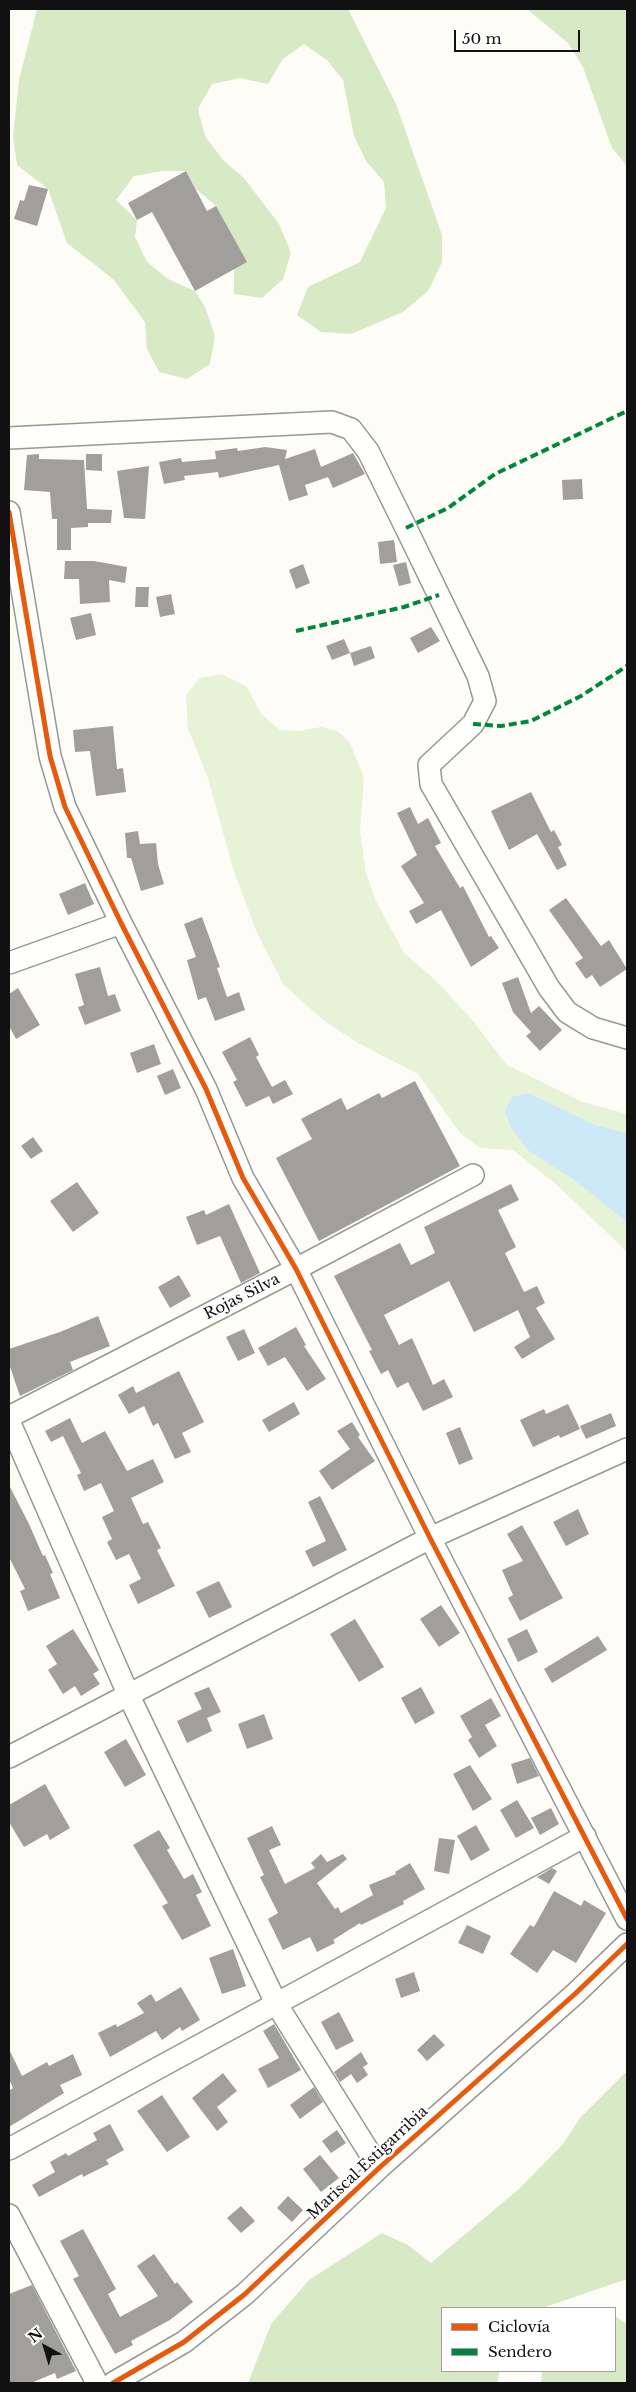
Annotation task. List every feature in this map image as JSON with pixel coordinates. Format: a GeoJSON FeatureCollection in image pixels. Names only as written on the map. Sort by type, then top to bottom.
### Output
{"type":"FeatureCollection","features":[{"type":"Feature","properties":{"kind":"street"},"geometry":{"type":"LineString","coordinates":[[9,438],[332,422],[351,429],[368,451],[478,676],[485,701],[473,724],[429,765],[431,784],[549,988],[566,1012],[592,1028],[627,1038]]}},
{"type":"Feature","properties":{"kind":"street"},"geometry":{"type":"LineString","coordinates":[[9,512],[50,756],[65,807],[121,923],[206,1090],[243,1178],[296,1269],[430,1538],[627,1919]]}},
{"type":"Feature","properties":{"kind":"street"},"geometry":{"type":"LineString","coordinates":[[9,963],[121,923]]}},
{"type":"Feature","properties":{"kind":"street","name":"Rojas Silva"},"geometry":{"type":"LineString","coordinates":[[9,1419],[473,1175]]}},
{"type":"Feature","properties":{"kind":"street"},"geometry":{"type":"LineString","coordinates":[[9,1419],[129,1696],[277,2005],[379,2168]]}},
{"type":"Feature","properties":{"kind":"street"},"geometry":{"type":"LineString","coordinates":[[9,1757],[430,1538],[627,1450]]}},
{"type":"Feature","properties":{"kind":"street"},"geometry":{"type":"LineString","coordinates":[[9,2149],[277,2005],[584,1836]]}},
{"type":"Feature","properties":{"kind":"street","name":"Mariscal Estigarribia"},"geometry":{"type":"LineString","coordinates":[[113,2383],[184,2342],[245,2294],[379,2168],[576,1993],[627,1944]]}},
{"type":"Feature","properties":{"kind":"street"},"geometry":{"type":"LineString","coordinates":[[9,2215],[97,2383]]}},
{"type":"Feature","properties":{"kind":"green space"},"geometry":{"type":"Polygon","coordinates":[[[37,9],[348,9],[396,104],[442,235],[442,262],[428,291],[403,312],[351,334],[321,332],[297,315],[308,287],[360,262],[386,208],[384,182],[366,161],[354,136],[343,80],[327,60],[304,44],[283,59],[268,84],[240,78],[212,84],[198,109],[205,136],[223,160],[244,178],[279,224],[291,253],[283,279],[262,298],[234,294],[234,239],[216,206],[196,189],[186,171],[162,171],[134,176],[116,200],[137,220],[135,237],[147,262],[168,279],[195,291],[205,307],[215,336],[210,364],[187,379],[159,372],[147,349],[145,322],[113,279],[67,243],[48,189],[17,165],[13,137],[19,80],[37,9]]]}},
{"type":"Feature","properties":{"kind":"green space"},"geometry":{"type":"Polygon","coordinates":[[[527,9],[627,9],[627,166],[612,148],[583,67],[568,43],[527,9]]]}},
{"type":"Feature","properties":{"kind":"green space"},"geometry":{"type":"Polygon","coordinates":[[[222,674],[247,687],[261,714],[280,730],[300,731],[321,727],[337,731],[350,743],[364,778],[360,831],[366,873],[376,901],[404,953],[433,978],[469,1016],[507,1065],[583,1102],[627,1114],[627,1252],[557,1185],[513,1150],[480,1148],[460,1133],[418,1074],[358,1043],[323,1020],[283,984],[257,933],[233,869],[208,778],[188,728],[186,695],[200,678],[222,674]]]}},
{"type":"Feature","properties":{"kind":"green space"},"geometry":{"type":"Polygon","coordinates":[[[627,2071],[627,2279],[545,2307],[441,2307],[441,2372],[500,2372],[497,2383],[248,2383],[271,2324],[309,2280],[382,2233],[408,2245],[431,2263],[520,2188],[563,2144],[580,2118],[627,2071]]]}},
{"type":"Feature","properties":{"kind":"green space"},"geometry":{"type":"Polygon","coordinates":[[[616,2317],[627,2324],[627,2383],[541,2383],[542,2372],[616,2372],[616,2317]]]}},
{"type":"Feature","properties":{"kind":"water"},"geometry":{"type":"Polygon","coordinates":[[[528,1093],[595,1125],[627,1133],[627,1222],[574,1180],[529,1151],[511,1128],[505,1111],[512,1097],[528,1093]]]}},
{"type":"Feature","properties":{"kind":"building"},"geometry":{"type":"Polygon","coordinates":[[[186,171],[207,211],[216,206],[247,262],[195,291],[152,212],[137,220],[128,203],[186,171]]]}},
{"type":"Feature","properties":{"kind":"building"},"geometry":{"type":"Polygon","coordinates":[[[29,185],[48,189],[37,226],[14,219],[20,200],[24,201],[29,185]]]}},
{"type":"Feature","properties":{"kind":"building"},"geometry":{"type":"Polygon","coordinates":[[[265,447],[287,450],[285,459],[315,449],[321,467],[353,453],[365,474],[333,488],[328,477],[305,485],[308,495],[289,501],[279,465],[219,478],[218,472],[184,476],[185,480],[164,484],[159,462],[181,458],[182,462],[216,459],[215,451],[237,448],[238,451],[265,447]]]}},
{"type":"Feature","properties":{"kind":"building"},"geometry":{"type":"Polygon","coordinates":[[[39,454],[39,459],[84,460],[87,509],[112,510],[111,523],[88,523],[88,527],[71,528],[71,550],[57,550],[57,519],[52,519],[50,492],[24,490],[27,455],[39,454]]]}},
{"type":"Feature","properties":{"kind":"building"},"geometry":{"type":"Polygon","coordinates":[[[86,454],[102,454],[102,471],[86,470],[86,454]]]}},
{"type":"Feature","properties":{"kind":"building"},"geometry":{"type":"Polygon","coordinates":[[[149,466],[145,519],[124,518],[117,471],[149,466]]]}},
{"type":"Feature","properties":{"kind":"building"},"geometry":{"type":"Polygon","coordinates":[[[582,479],[583,499],[563,500],[562,480],[582,479]]]}},
{"type":"Feature","properties":{"kind":"building"},"geometry":{"type":"Polygon","coordinates":[[[394,540],[397,562],[380,564],[378,542],[394,540]]]}},
{"type":"Feature","properties":{"kind":"building"},"geometry":{"type":"Polygon","coordinates":[[[65,561],[94,561],[127,567],[125,583],[109,580],[110,602],[80,604],[79,579],[64,579],[65,561]]]}},
{"type":"Feature","properties":{"kind":"building"},"geometry":{"type":"Polygon","coordinates":[[[406,562],[411,583],[399,586],[393,565],[406,562]]]}},
{"type":"Feature","properties":{"kind":"building"},"geometry":{"type":"Polygon","coordinates":[[[303,564],[310,583],[296,589],[289,570],[303,564]]]}},
{"type":"Feature","properties":{"kind":"building"},"geometry":{"type":"Polygon","coordinates":[[[136,587],[149,587],[148,607],[135,607],[136,587]]]}},
{"type":"Feature","properties":{"kind":"building"},"geometry":{"type":"Polygon","coordinates":[[[171,594],[175,614],[160,617],[156,597],[171,594]]]}},
{"type":"Feature","properties":{"kind":"building"},"geometry":{"type":"Polygon","coordinates":[[[91,613],[96,635],[76,640],[70,618],[91,613]]]}},
{"type":"Feature","properties":{"kind":"building"},"geometry":{"type":"Polygon","coordinates":[[[431,627],[440,641],[418,653],[410,638],[431,627]]]}},
{"type":"Feature","properties":{"kind":"building"},"geometry":{"type":"Polygon","coordinates":[[[344,639],[350,653],[332,660],[326,646],[344,639]]]}},
{"type":"Feature","properties":{"kind":"building"},"geometry":{"type":"Polygon","coordinates":[[[371,646],[375,658],[354,666],[350,653],[371,646]]]}},
{"type":"Feature","properties":{"kind":"building"},"geometry":{"type":"Polygon","coordinates":[[[113,726],[117,769],[123,768],[126,792],[96,796],[90,751],[75,752],[73,730],[113,726]]]}},
{"type":"Feature","properties":{"kind":"building"},"geometry":{"type":"Polygon","coordinates":[[[531,792],[551,832],[554,830],[562,845],[558,847],[567,865],[557,870],[537,834],[509,850],[491,811],[531,792]]]}},
{"type":"Feature","properties":{"kind":"building"},"geometry":{"type":"Polygon","coordinates":[[[410,807],[418,824],[428,818],[441,843],[435,846],[460,888],[463,886],[489,937],[491,936],[499,948],[471,967],[441,910],[416,924],[409,911],[424,903],[401,866],[417,855],[397,813],[410,807]]]}},
{"type":"Feature","properties":{"kind":"building"},"geometry":{"type":"Polygon","coordinates":[[[138,831],[140,844],[156,843],[158,864],[164,884],[141,891],[131,858],[127,858],[125,833],[138,831]]]}},
{"type":"Feature","properties":{"kind":"building"},"geometry":{"type":"Polygon","coordinates":[[[85,883],[94,904],[68,915],[59,894],[85,883]]]}},
{"type":"Feature","properties":{"kind":"building"},"geometry":{"type":"Polygon","coordinates":[[[566,898],[601,946],[609,940],[627,969],[600,987],[592,975],[586,979],[575,963],[583,958],[549,910],[566,898]]]}},
{"type":"Feature","properties":{"kind":"building"},"geometry":{"type":"Polygon","coordinates":[[[202,917],[220,967],[217,968],[227,997],[239,992],[245,1010],[215,1021],[206,997],[198,1000],[187,960],[196,957],[184,924],[202,917]]]}},
{"type":"Feature","properties":{"kind":"building"},"geometry":{"type":"Polygon","coordinates":[[[100,967],[108,996],[115,994],[121,1011],[85,1025],[78,1007],[84,1005],[75,974],[100,967]]]}},
{"type":"Feature","properties":{"kind":"building"},"geometry":{"type":"Polygon","coordinates":[[[518,977],[531,1013],[539,1006],[562,1030],[540,1051],[526,1036],[531,1032],[513,1012],[502,983],[518,977]]]}},
{"type":"Feature","properties":{"kind":"building"},"geometry":{"type":"Polygon","coordinates":[[[18,988],[40,1025],[16,1039],[9,1026],[9,994],[18,988]]]}},
{"type":"Feature","properties":{"kind":"building"},"geometry":{"type":"Polygon","coordinates":[[[250,1037],[259,1055],[256,1057],[272,1087],[285,1080],[293,1094],[273,1104],[269,1096],[246,1107],[233,1082],[237,1080],[222,1052],[250,1037]]]}},
{"type":"Feature","properties":{"kind":"building"},"geometry":{"type":"Polygon","coordinates":[[[154,1044],[161,1064],[137,1073],[130,1053],[154,1044]]]}},
{"type":"Feature","properties":{"kind":"building"},"geometry":{"type":"Polygon","coordinates":[[[173,1069],[181,1088],[165,1095],[157,1076],[173,1069]]]}},
{"type":"Feature","properties":{"kind":"building"},"geometry":{"type":"Polygon","coordinates":[[[415,1081],[460,1166],[319,1241],[276,1158],[312,1139],[301,1119],[341,1098],[347,1110],[379,1093],[382,1098],[415,1081]]]}},
{"type":"Feature","properties":{"kind":"building"},"geometry":{"type":"Polygon","coordinates":[[[33,1137],[43,1151],[31,1159],[21,1146],[33,1137]]]}},
{"type":"Feature","properties":{"kind":"building"},"geometry":{"type":"Polygon","coordinates":[[[77,1182],[99,1213],[73,1232],[50,1201],[77,1182]]]}},
{"type":"Feature","properties":{"kind":"building"},"geometry":{"type":"Polygon","coordinates":[[[511,1184],[519,1200],[498,1210],[516,1247],[505,1253],[524,1292],[537,1286],[545,1303],[536,1308],[555,1339],[522,1359],[514,1347],[530,1337],[518,1310],[474,1332],[449,1281],[384,1315],[399,1345],[412,1338],[433,1385],[444,1379],[453,1397],[423,1411],[408,1382],[397,1388],[388,1370],[381,1374],[369,1351],[372,1350],[334,1276],[400,1243],[411,1265],[435,1253],[424,1227],[511,1184]]]}},
{"type":"Feature","properties":{"kind":"building"},"geometry":{"type":"Polygon","coordinates":[[[229,1204],[260,1273],[241,1283],[220,1236],[197,1245],[186,1217],[204,1210],[206,1215],[229,1204]]]}},
{"type":"Feature","properties":{"kind":"building"},"geometry":{"type":"Polygon","coordinates":[[[179,1275],[191,1296],[170,1308],[158,1287],[179,1275]]]}},
{"type":"Feature","properties":{"kind":"building"},"geometry":{"type":"Polygon","coordinates":[[[98,1316],[110,1346],[70,1362],[73,1370],[20,1396],[9,1364],[9,1349],[60,1332],[98,1316]]]}},
{"type":"Feature","properties":{"kind":"building"},"geometry":{"type":"Polygon","coordinates":[[[296,1327],[306,1345],[304,1346],[326,1379],[307,1391],[285,1357],[268,1366],[258,1348],[296,1327]]]}},
{"type":"Feature","properties":{"kind":"building"},"geometry":{"type":"Polygon","coordinates":[[[244,1329],[255,1353],[238,1361],[226,1337],[244,1329]]]}},
{"type":"Feature","properties":{"kind":"building"},"geometry":{"type":"Polygon","coordinates":[[[179,1371],[204,1422],[182,1433],[191,1452],[175,1459],[158,1423],[153,1426],[144,1406],[129,1414],[118,1395],[133,1386],[136,1393],[179,1371]]]}},
{"type":"Feature","properties":{"kind":"building"},"geometry":{"type":"Polygon","coordinates":[[[294,1402],[300,1414],[269,1432],[262,1420],[294,1402]]]}},
{"type":"Feature","properties":{"kind":"building"},"geometry":{"type":"Polygon","coordinates":[[[568,1404],[580,1429],[560,1438],[559,1435],[533,1447],[520,1420],[544,1409],[546,1414],[568,1404]]]}},
{"type":"Feature","properties":{"kind":"building"},"geometry":{"type":"Polygon","coordinates":[[[611,1413],[616,1426],[586,1439],[580,1426],[611,1413]]]}},
{"type":"Feature","properties":{"kind":"building"},"geometry":{"type":"Polygon","coordinates":[[[70,1418],[82,1443],[105,1431],[127,1471],[153,1459],[164,1482],[131,1498],[143,1524],[148,1522],[161,1548],[157,1550],[175,1586],[138,1604],[129,1585],[141,1579],[129,1554],[116,1560],[107,1542],[112,1539],[102,1517],[114,1511],[101,1483],[84,1491],[77,1475],[81,1473],[63,1436],[51,1442],[45,1431],[70,1418]]]}},
{"type":"Feature","properties":{"kind":"building"},"geometry":{"type":"Polygon","coordinates":[[[352,1422],[360,1435],[358,1437],[375,1461],[332,1490],[319,1471],[350,1449],[337,1431],[352,1422]]]}},
{"type":"Feature","properties":{"kind":"building"},"geometry":{"type":"Polygon","coordinates":[[[460,1427],[473,1459],[459,1465],[446,1433],[460,1427]]]}},
{"type":"Feature","properties":{"kind":"building"},"geometry":{"type":"Polygon","coordinates":[[[9,1485],[43,1556],[45,1555],[53,1573],[50,1574],[60,1598],[28,1611],[20,1591],[25,1589],[9,1557],[9,1485]]]}},
{"type":"Feature","properties":{"kind":"building"},"geometry":{"type":"Polygon","coordinates":[[[320,1496],[347,1550],[313,1567],[305,1551],[326,1541],[308,1502],[320,1496]]]}},
{"type":"Feature","properties":{"kind":"building"},"geometry":{"type":"Polygon","coordinates":[[[578,1509],[589,1534],[566,1546],[553,1522],[578,1509]]]}},
{"type":"Feature","properties":{"kind":"building"},"geometry":{"type":"Polygon","coordinates":[[[522,1525],[563,1598],[520,1621],[508,1598],[513,1595],[502,1570],[523,1561],[507,1534],[522,1525]]]}},
{"type":"Feature","properties":{"kind":"building"},"geometry":{"type":"Polygon","coordinates":[[[219,1581],[232,1607],[209,1618],[196,1592],[219,1581]]]}},
{"type":"Feature","properties":{"kind":"building"},"geometry":{"type":"Polygon","coordinates":[[[441,1605],[460,1633],[439,1647],[420,1619],[441,1605]]]}},
{"type":"Feature","properties":{"kind":"building"},"geometry":{"type":"Polygon","coordinates":[[[355,1619],[384,1667],[359,1682],[330,1634],[355,1619]]]}},
{"type":"Feature","properties":{"kind":"building"},"geometry":{"type":"Polygon","coordinates":[[[73,1629],[99,1670],[93,1674],[100,1684],[81,1696],[75,1686],[63,1694],[48,1670],[57,1664],[46,1646],[73,1629]]]}},
{"type":"Feature","properties":{"kind":"building"},"geometry":{"type":"Polygon","coordinates":[[[527,1629],[538,1652],[518,1662],[507,1639],[527,1629]]]}},
{"type":"Feature","properties":{"kind":"building"},"geometry":{"type":"Polygon","coordinates":[[[598,1636],[607,1650],[552,1683],[544,1669],[598,1636]]]}},
{"type":"Feature","properties":{"kind":"building"},"geometry":{"type":"Polygon","coordinates":[[[209,1687],[221,1712],[207,1718],[212,1731],[187,1743],[177,1721],[202,1709],[194,1693],[209,1687]]]}},
{"type":"Feature","properties":{"kind":"building"},"geometry":{"type":"Polygon","coordinates":[[[421,1687],[435,1713],[415,1724],[401,1698],[421,1687]]]}},
{"type":"Feature","properties":{"kind":"building"},"geometry":{"type":"Polygon","coordinates":[[[491,1698],[501,1716],[485,1725],[497,1746],[479,1758],[468,1740],[472,1737],[460,1716],[491,1698]]]}},
{"type":"Feature","properties":{"kind":"building"},"geometry":{"type":"Polygon","coordinates":[[[264,1714],[273,1739],[247,1749],[238,1724],[264,1714]]]}},
{"type":"Feature","properties":{"kind":"building"},"geometry":{"type":"Polygon","coordinates":[[[126,1739],[146,1775],[125,1787],[104,1752],[126,1739]]]}},
{"type":"Feature","properties":{"kind":"building"},"geometry":{"type":"Polygon","coordinates":[[[530,1758],[539,1776],[517,1784],[511,1764],[530,1758]]]}},
{"type":"Feature","properties":{"kind":"building"},"geometry":{"type":"Polygon","coordinates":[[[470,1765],[492,1799],[473,1811],[453,1774],[470,1765]]]}},
{"type":"Feature","properties":{"kind":"building"},"geometry":{"type":"Polygon","coordinates":[[[45,1784],[70,1828],[50,1840],[47,1834],[24,1847],[9,1822],[9,1805],[45,1784]]]}},
{"type":"Feature","properties":{"kind":"building"},"geometry":{"type":"Polygon","coordinates":[[[517,1800],[534,1828],[516,1838],[500,1810],[517,1800]]]}},
{"type":"Feature","properties":{"kind":"building"},"geometry":{"type":"Polygon","coordinates":[[[551,1808],[559,1824],[540,1835],[531,1818],[551,1808]]]}},
{"type":"Feature","properties":{"kind":"building"},"geometry":{"type":"Polygon","coordinates":[[[476,1825],[490,1850],[471,1861],[457,1836],[476,1825]]]}},
{"type":"Feature","properties":{"kind":"building"},"geometry":{"type":"Polygon","coordinates":[[[272,1826],[281,1845],[269,1850],[285,1884],[315,1868],[311,1863],[321,1854],[327,1862],[343,1854],[347,1859],[317,1883],[335,1909],[338,1907],[341,1913],[373,1895],[369,1885],[396,1874],[395,1872],[410,1863],[425,1889],[403,1901],[404,1904],[361,1925],[360,1923],[333,1940],[335,1943],[317,1952],[310,1937],[283,1950],[268,1919],[278,1913],[260,1877],[264,1875],[247,1838],[272,1826]]]}},
{"type":"Feature","properties":{"kind":"building"},"geometry":{"type":"Polygon","coordinates":[[[159,1830],[170,1848],[167,1850],[184,1879],[193,1874],[202,1892],[196,1895],[211,1926],[182,1940],[162,1906],[168,1903],[133,1845],[159,1830]]]}},
{"type":"Feature","properties":{"kind":"building"},"geometry":{"type":"Polygon","coordinates":[[[439,1838],[455,1840],[449,1874],[434,1871],[439,1838]]]}},
{"type":"Feature","properties":{"kind":"building"},"geometry":{"type":"Polygon","coordinates":[[[552,1868],[557,1871],[549,1884],[537,1877],[552,1868]]]}},
{"type":"Feature","properties":{"kind":"building"},"geometry":{"type":"Polygon","coordinates":[[[554,1891],[581,1906],[584,1900],[606,1913],[576,1963],[553,1950],[537,1973],[510,1954],[530,1925],[534,1927],[554,1891]]]}},
{"type":"Feature","properties":{"kind":"building"},"geometry":{"type":"Polygon","coordinates":[[[467,1925],[491,1936],[483,1954],[458,1943],[467,1925]]]}},
{"type":"Feature","properties":{"kind":"building"},"geometry":{"type":"Polygon","coordinates":[[[233,1949],[246,1986],[222,1994],[209,1958],[233,1949]]]}},
{"type":"Feature","properties":{"kind":"building"},"geometry":{"type":"Polygon","coordinates":[[[414,1972],[420,1991],[401,1998],[395,1979],[414,1972]]]}},
{"type":"Feature","properties":{"kind":"building"},"geometry":{"type":"Polygon","coordinates":[[[181,1987],[200,2020],[182,2031],[180,2027],[162,2040],[156,2031],[110,2057],[98,2033],[116,2024],[117,2027],[144,2013],[137,2003],[151,1994],[156,2002],[181,1987]]]}},
{"type":"Feature","properties":{"kind":"building"},"geometry":{"type":"Polygon","coordinates":[[[339,2012],[354,2041],[336,2050],[321,2022],[339,2012]]]}},
{"type":"Feature","properties":{"kind":"building"},"geometry":{"type":"Polygon","coordinates":[[[274,2024],[301,2070],[268,2088],[258,2069],[279,2058],[263,2031],[274,2024]]]}},
{"type":"Feature","properties":{"kind":"building"},"geometry":{"type":"Polygon","coordinates":[[[434,2034],[445,2045],[427,2061],[417,2050],[434,2034]]]}},
{"type":"Feature","properties":{"kind":"building"},"geometry":{"type":"Polygon","coordinates":[[[9,2049],[22,2076],[47,2062],[49,2066],[73,2054],[82,2075],[60,2085],[64,2093],[9,2127],[9,2091],[13,2088],[9,2079],[9,2049]]]}},
{"type":"Feature","properties":{"kind":"building"},"geometry":{"type":"Polygon","coordinates":[[[361,2052],[368,2064],[363,2067],[368,2075],[357,2083],[351,2074],[340,2082],[334,2072],[361,2052]]]}},
{"type":"Feature","properties":{"kind":"building"},"geometry":{"type":"Polygon","coordinates":[[[223,2073],[237,2091],[217,2107],[228,2122],[217,2131],[192,2098],[223,2073]]]}},
{"type":"Feature","properties":{"kind":"building"},"geometry":{"type":"Polygon","coordinates":[[[314,2087],[323,2102],[300,2119],[290,2105],[314,2087]]]}},
{"type":"Feature","properties":{"kind":"building"},"geometry":{"type":"Polygon","coordinates":[[[162,2095],[190,2137],[167,2152],[137,2111],[162,2095]]]}},
{"type":"Feature","properties":{"kind":"building"},"geometry":{"type":"Polygon","coordinates":[[[110,2124],[124,2150],[106,2160],[109,2164],[83,2177],[82,2174],[39,2197],[32,2185],[55,2172],[50,2162],[66,2153],[68,2156],[97,2140],[93,2133],[110,2124]]]}},
{"type":"Feature","properties":{"kind":"building"},"geometry":{"type":"Polygon","coordinates":[[[337,2130],[346,2143],[331,2153],[322,2141],[337,2130]]]}},
{"type":"Feature","properties":{"kind":"building"},"geometry":{"type":"Polygon","coordinates":[[[320,2155],[339,2178],[321,2192],[303,2169],[320,2155]]]}},
{"type":"Feature","properties":{"kind":"building"},"geometry":{"type":"Polygon","coordinates":[[[288,2196],[303,2210],[292,2222],[277,2208],[288,2196]]]}},
{"type":"Feature","properties":{"kind":"building"},"geometry":{"type":"Polygon","coordinates":[[[241,2206],[255,2221],[241,2233],[227,2218],[241,2206]]]}},
{"type":"Feature","properties":{"kind":"building"},"geometry":{"type":"Polygon","coordinates":[[[83,2229],[116,2289],[108,2294],[120,2317],[158,2296],[137,2266],[154,2254],[175,2284],[177,2282],[193,2302],[170,2320],[131,2341],[133,2345],[115,2354],[73,2279],[79,2276],[60,2241],[83,2229]]]}},
{"type":"Feature","properties":{"kind":"building"},"geometry":{"type":"Polygon","coordinates":[[[32,2285],[76,2371],[57,2379],[55,2373],[31,2383],[9,2383],[9,2294],[32,2285]]]}},
{"type":"Feature","properties":{"kind":"marked path"},"geometry":{"type":"LineString","coordinates":[[406,528],[448,508],[495,474],[627,411]]}},
{"type":"Feature","properties":{"kind":"marked path"},"geometry":{"type":"LineString","coordinates":[[296,631],[404,607],[439,595]]}},
{"type":"Feature","properties":{"kind":"marked path"},"geometry":{"type":"LineString","coordinates":[[473,724],[501,726],[531,721],[581,696],[627,666]]}},
{"type":"Feature","properties":{"kind":"cycle path"},"geometry":{"type":"LineString","coordinates":[[9,512],[50,756],[65,807],[121,923],[206,1089],[243,1178],[296,1269],[430,1538],[627,1919]]}},
{"type":"Feature","properties":{"kind":"cycle path"},"geometry":{"type":"LineString","coordinates":[[113,2383],[184,2342],[245,2294],[379,2168],[576,1993],[627,1944]]}}]}
